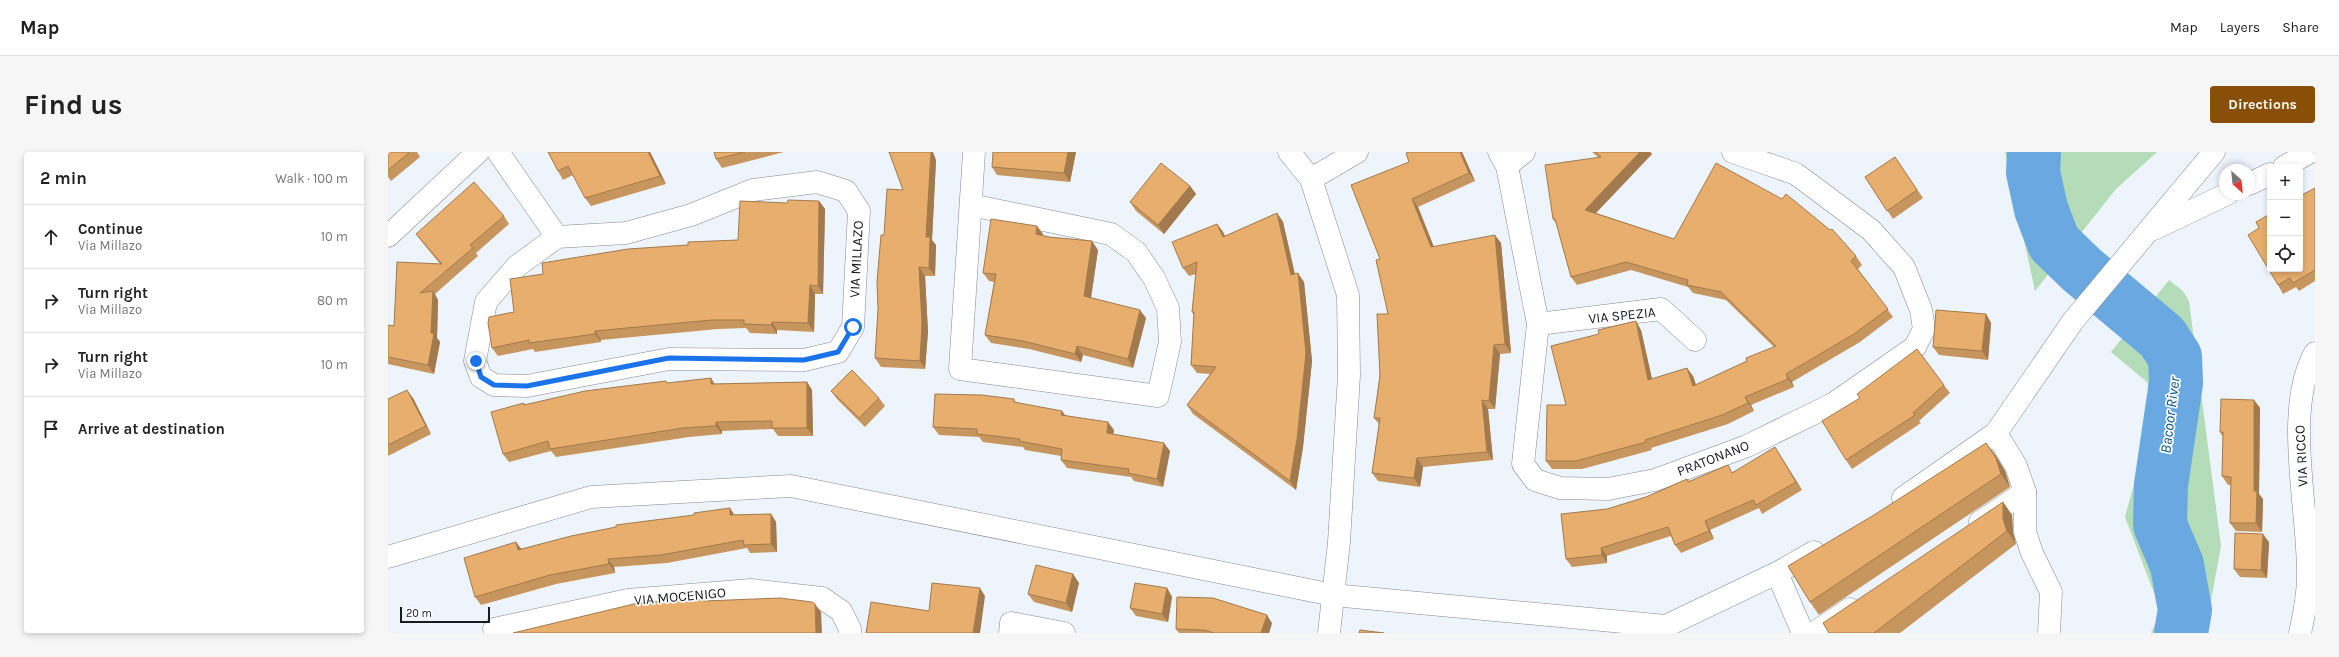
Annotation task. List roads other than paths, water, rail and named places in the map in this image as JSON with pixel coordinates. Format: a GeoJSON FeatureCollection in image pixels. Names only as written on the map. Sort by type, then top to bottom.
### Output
{"type":"FeatureCollection","features":[{"type":"Feature","properties":{"kind":"street"},"geometry":{"type":"LineString","coordinates":[[388,236],[478,152]]}},
{"type":"Feature","properties":{"kind":"street"},"geometry":{"type":"LineString","coordinates":[[498,152],[557,237]]}},
{"type":"Feature","properties":{"kind":"street"},"geometry":{"type":"LineString","coordinates":[[971,205],[1112,234],[1136,252],[1154,278],[1168,308],[1170,342],[1158,396],[960,369],[974,152]]}},
{"type":"Feature","properties":{"kind":"street"},"geometry":{"type":"LineString","coordinates":[[1289,152],[1311,179],[1348,295],[1349,376],[1339,542],[1329,633]]}},
{"type":"Feature","properties":{"kind":"street"},"geometry":{"type":"LineString","coordinates":[[1311,179],[1357,152]]}},
{"type":"Feature","properties":{"kind":"street","name":"PRATONANO"},"geometry":{"type":"LineString","coordinates":[[1524,152],[1503,159],[1538,324],[1524,464],[1535,480],[1560,488],[1608,489],[1655,480],[1747,446],[1833,404],[1915,347],[1924,329],[1921,310],[1904,267],[1871,230],[1796,174],[1733,152]]}},
{"type":"Feature","properties":{"kind":"street"},"geometry":{"type":"LineString","coordinates":[[1890,508],[1996,433],[2073,321],[2130,250],[2214,152]]}},
{"type":"Feature","properties":{"kind":"street"},"geometry":{"type":"LineString","coordinates":[[2289,164],[2310,152]]}},
{"type":"Feature","properties":{"kind":"street"},"geometry":{"type":"LineString","coordinates":[[2255,181],[2267,175]]}},
{"type":"Feature","properties":{"kind":"street","name":"VIA MILLAZO"},"geometry":{"type":"LineString","coordinates":[[817,182],[846,191],[858,211],[853,327],[838,352],[804,360],[669,358],[527,386],[494,385],[481,377],[476,361],[486,302],[516,266],[557,237],[626,233],[691,215],[753,190],[817,182]]}},
{"type":"Feature","properties":{"kind":"street"},"geometry":{"type":"LineString","coordinates":[[2147,232],[2219,198]]}},
{"type":"Feature","properties":{"kind":"street","name":"VIA SPEZIA"},"geometry":{"type":"LineString","coordinates":[[1538,324],[1662,310],[1695,340]]}},
{"type":"Feature","properties":{"kind":"street","name":"VIA RICCO"},"geometry":{"type":"LineString","coordinates":[[2300,633],[2308,576],[2298,414],[2307,366],[2315,352]]}},
{"type":"Feature","properties":{"kind":"street"},"geometry":{"type":"LineString","coordinates":[[1996,433],[2016,466],[2025,492],[2025,532],[2032,553],[2051,592],[2050,633]]}},
{"type":"Feature","properties":{"kind":"street"},"geometry":{"type":"LineString","coordinates":[[388,557],[591,497],[791,486],[1333,595],[1666,629],[1777,573],[1830,543]]}},
{"type":"Feature","properties":{"kind":"street"},"geometry":{"type":"LineString","coordinates":[[1966,532],[2025,492]]}},
{"type":"Feature","properties":{"kind":"street"},"geometry":{"type":"LineString","coordinates":[[1777,573],[1803,633]]}},
{"type":"Feature","properties":{"kind":"street","name":"VIA MOCENIGO"},"geometry":{"type":"LineString","coordinates":[[494,629],[628,600],[751,590],[822,598],[841,611],[850,628],[850,633]]}},
{"type":"Feature","properties":{"kind":"street"},"geometry":{"type":"LineString","coordinates":[[1814,633],[1867,598]]}},
{"type":"Feature","properties":{"kind":"street"},"geometry":{"type":"LineString","coordinates":[[1010,633],[1011,623],[1064,633]]}},
{"type":"Feature","properties":{"kind":"waterway","name":"Bacoor River"},"geometry":{"type":"LineString","coordinates":[[2034,152],[2033,172],[2041,209],[2054,243],[2082,270],[2162,337],[2175,357],[2176,383],[2161,485],[2160,525],[2177,565],[2185,610],[2181,633]]}}]}
